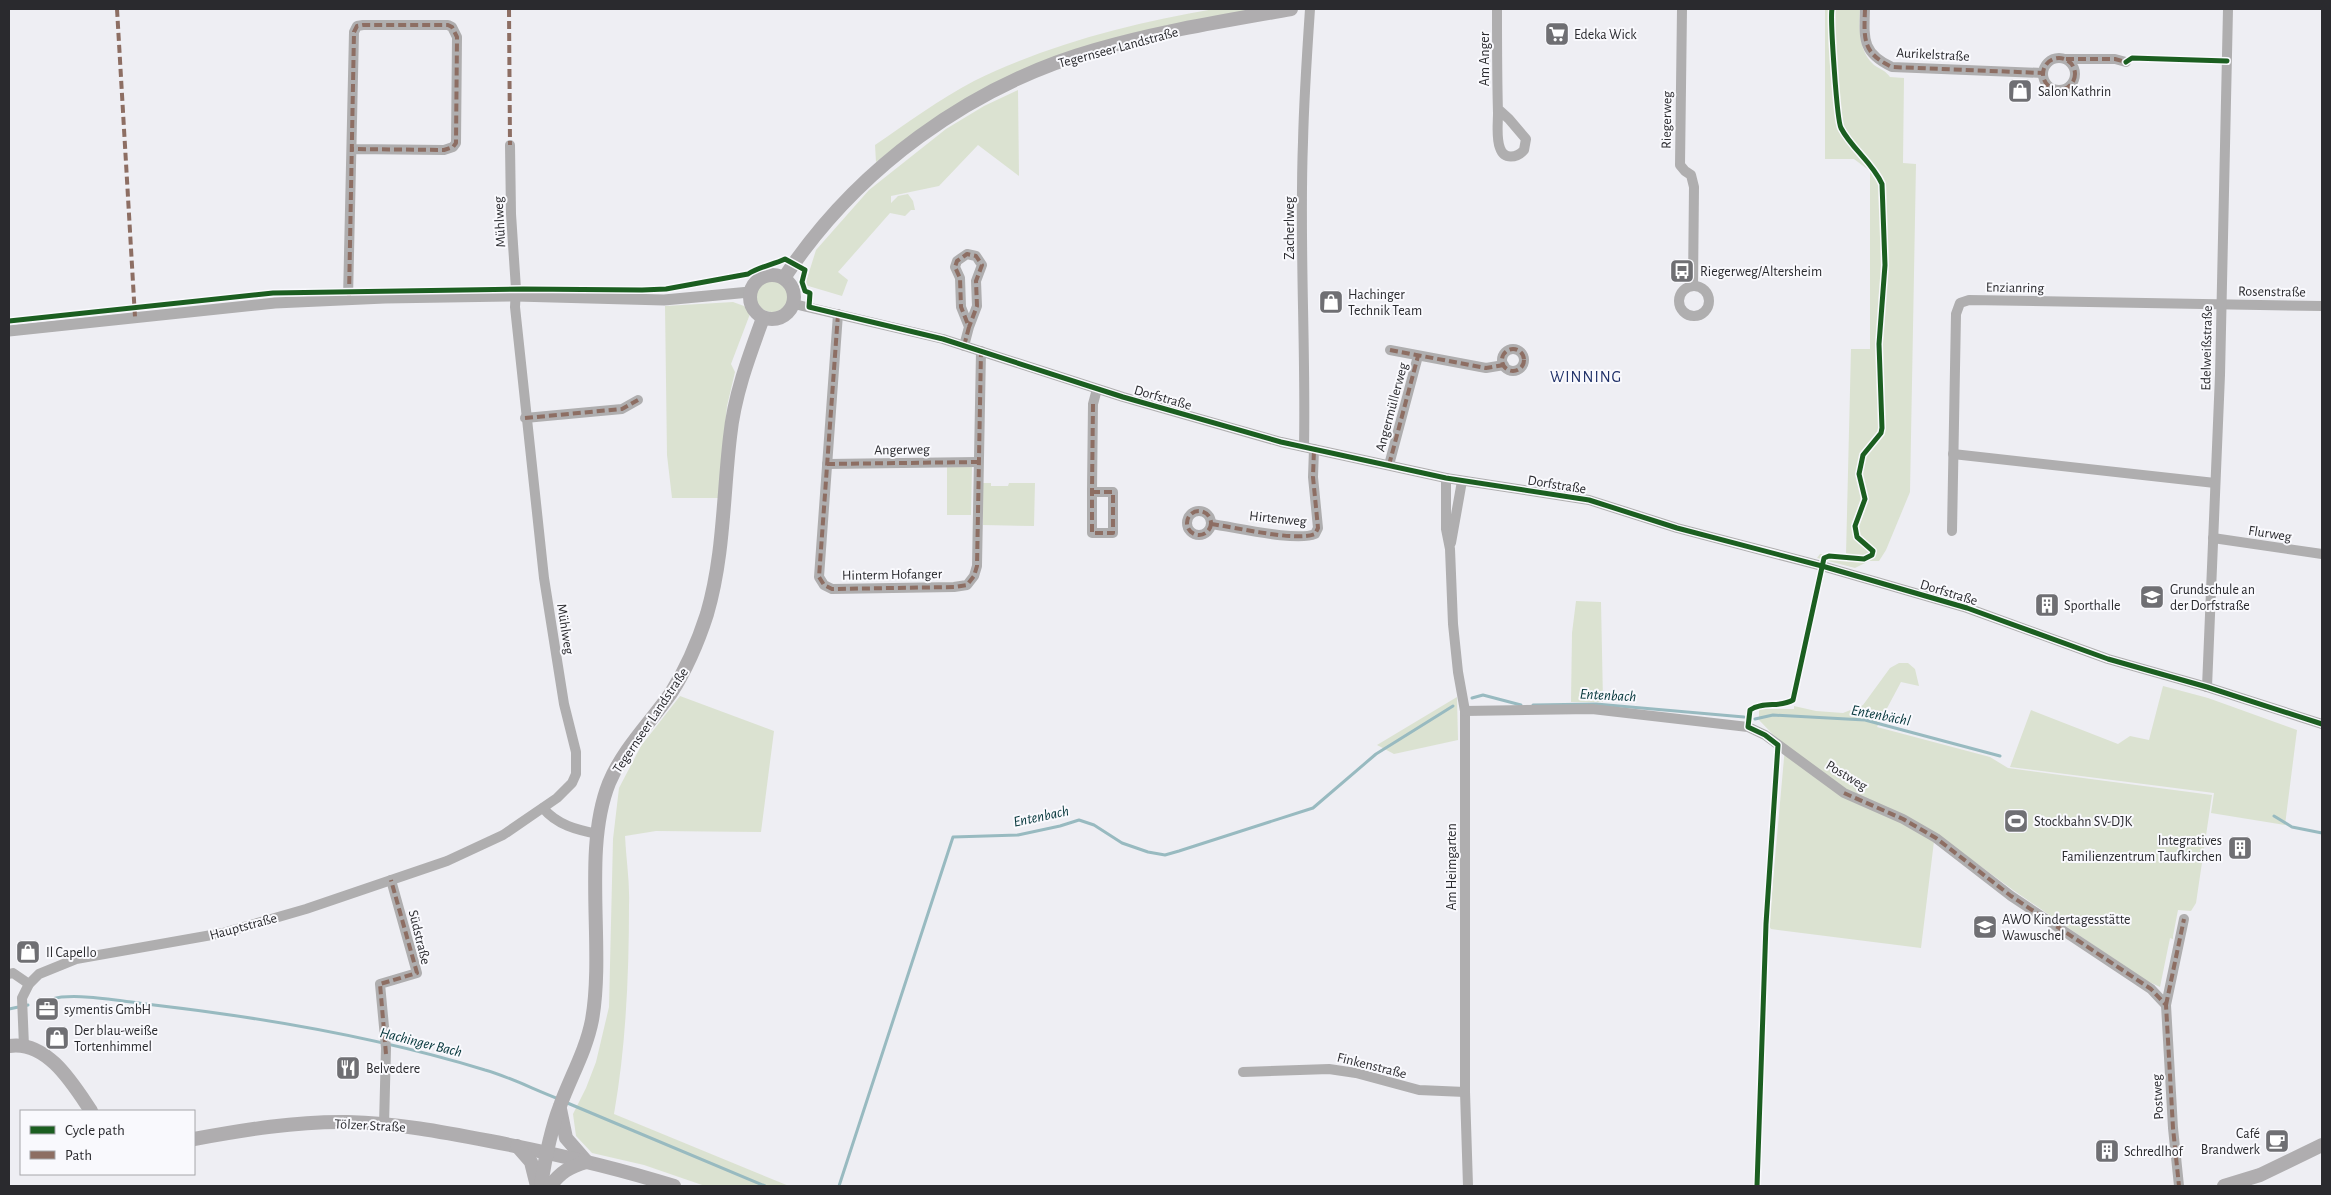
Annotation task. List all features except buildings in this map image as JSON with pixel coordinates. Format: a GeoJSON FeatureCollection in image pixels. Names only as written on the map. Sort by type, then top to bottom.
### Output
{"type":"FeatureCollection","features":[{"type":"Feature","properties":{"kind":"main road","name":"Tegernseer Landstraße"},"geometry":{"type":"LineString","coordinates":[[784,278],[823,225],[863,183],[924,133],[980,97],[1021,76],[1095,50],[1157,34],[1291,9]]}},
{"type":"Feature","properties":{"kind":"main road"},"geometry":{"type":"LineString","coordinates":[[778,275],[784,278],[793,289],[794,304],[791,310],[781,318],[763,318],[753,310],[750,292],[753,285],[764,276],[778,275]]}},
{"type":"Feature","properties":{"kind":"main road","name":"Tegernseer Landstraße"},"geometry":{"type":"LineString","coordinates":[[539,1186],[546,1151],[560,1105],[586,1043],[594,1001],[598,834],[608,785],[619,763],[682,675],[694,650],[707,612],[721,541],[733,417],[741,383],[763,318]]}},
{"type":"Feature","properties":{"kind":"main road"},"geometry":{"type":"LineString","coordinates":[[9,1046],[24,1046],[46,1056],[55,1064],[90,1110]]}},
{"type":"Feature","properties":{"kind":"main road"},"geometry":{"type":"LineString","coordinates":[[550,1186],[569,1167],[587,1162],[566,1138],[560,1105]]}},
{"type":"Feature","properties":{"kind":"main road","name":"Tölzer Straße"},"geometry":{"type":"LineString","coordinates":[[195,1139],[280,1126],[347,1122],[384,1124],[441,1131],[546,1151],[674,1186]]}},
{"type":"Feature","properties":{"kind":"main road"},"geometry":{"type":"LineString","coordinates":[[2224,1186],[2238,1184],[2260,1175],[2322,1145]]}},
{"type":"Feature","properties":{"kind":"main road"},"geometry":{"type":"LineString","coordinates":[[517,1146],[531,1162],[539,1186]]}},
{"type":"Feature","properties":{"kind":"street","name":"Zacherlweg"},"geometry":{"type":"LineString","coordinates":[[1309,448],[1303,283],[1303,143],[1310,9]]}},
{"type":"Feature","properties":{"kind":"street","name":"Am Anger"},"geometry":{"type":"LineString","coordinates":[[1497,9],[1498,109]]}},
{"type":"Feature","properties":{"kind":"street","name":"Riegerweg"},"geometry":{"type":"LineString","coordinates":[[1682,9],[1680,165],[1685,172],[1691,175],[1694,187],[1693,286]]}},
{"type":"Feature","properties":{"kind":"street","name":"Aurikelstraße"},"geometry":{"type":"LineString","coordinates":[[1864,9],[1865,42],[1869,52],[1880,62],[1892,68],[2043,73]]}},
{"type":"Feature","properties":{"kind":"street","name":"Edelweißstraße"},"geometry":{"type":"LineString","coordinates":[[2207,687],[2221,304],[2228,9]]}},
{"type":"Feature","properties":{"kind":"street"},"geometry":{"type":"LineString","coordinates":[[348,299],[353,148],[354,32],[357,26],[438,25],[452,27],[457,37],[456,143],[453,147],[444,150],[353,148]]}},
{"type":"Feature","properties":{"kind":"street"},"geometry":{"type":"LineString","coordinates":[[2066,59],[2074,66],[2076,71],[2074,82],[2065,89],[2054,90],[2046,83],[2043,73],[2050,60],[2060,57],[2066,59],[2115,59],[2126,62]]}},
{"type":"Feature","properties":{"kind":"street","name":"Mühlweg"},"geometry":{"type":"LineString","coordinates":[[510,145],[515,307],[525,418],[549,610],[564,704],[576,752],[577,767],[572,783],[557,798],[526,819]]}},
{"type":"Feature","properties":{"kind":"street"},"geometry":{"type":"LineString","coordinates":[[964,346],[977,306],[976,280],[982,265],[976,256],[967,254],[957,261],[955,267],[960,278],[961,307],[969,327]]}},
{"type":"Feature","properties":{"kind":"street"},"geometry":{"type":"LineString","coordinates":[[9,331],[275,302],[516,296],[664,300],[750,292]]}},
{"type":"Feature","properties":{"kind":"street","name":"Enzianring"},"geometry":{"type":"LineString","coordinates":[[1952,531],[1956,314],[1960,304],[1975,300],[2221,304]]}},
{"type":"Feature","properties":{"kind":"street","name":"Dorfstraße"},"geometry":{"type":"LineString","coordinates":[[794,304],[964,346],[1097,389],[1237,431],[1446,478],[1589,500],[1677,528],[1822,566],[1958,606],[2108,659],[2207,687],[2322,724]]}},
{"type":"Feature","properties":{"kind":"street","name":"Rosenstraße"},"geometry":{"type":"LineString","coordinates":[[2221,304],[2322,306]]}},
{"type":"Feature","properties":{"kind":"street","name":"Hinterm Hofanger"},"geometry":{"type":"LineString","coordinates":[[838,314],[819,577],[824,585],[832,589],[954,587],[967,585],[974,576],[977,566],[981,351]]}},
{"type":"Feature","properties":{"kind":"street","name":"Angermüllerweg"},"geometry":{"type":"LineString","coordinates":[[1390,350],[1486,368],[1504,365]]}},
{"type":"Feature","properties":{"kind":"street","name":"Angermüllerweg"},"geometry":{"type":"LineString","coordinates":[[1389,465],[1418,356]]}},
{"type":"Feature","properties":{"kind":"street"},"geometry":{"type":"LineString","coordinates":[[1092,492],[1093,404],[1097,389]]}},
{"type":"Feature","properties":{"kind":"street"},"geometry":{"type":"LineString","coordinates":[[525,418],[622,409],[638,400]]}},
{"type":"Feature","properties":{"kind":"street","name":"Hirtenweg"},"geometry":{"type":"LineString","coordinates":[[1211,524],[1294,536],[1315,534],[1318,528],[1309,448]]}},
{"type":"Feature","properties":{"kind":"street"},"geometry":{"type":"LineString","coordinates":[[1953,454],[2215,483]]}},
{"type":"Feature","properties":{"kind":"street","name":"Angerweg"},"geometry":{"type":"LineString","coordinates":[[827,464],[978,462]]}},
{"type":"Feature","properties":{"kind":"street","name":"Am Heimgarten"},"geometry":{"type":"LineString","coordinates":[[1446,478],[1446,529],[1450,549],[1453,624],[1458,672],[1465,710],[1465,1092],[1468,1186]]}},
{"type":"Feature","properties":{"kind":"street","name":"Am Heimgarten"},"geometry":{"type":"LineString","coordinates":[[1450,549],[1462,481]]}},
{"type":"Feature","properties":{"kind":"street","name":"Flurweg"},"geometry":{"type":"LineString","coordinates":[[2213,538],[2322,554]]}},
{"type":"Feature","properties":{"kind":"street","name":"Postweg"},"geometry":{"type":"LineString","coordinates":[[1465,710],[1592,710],[1748,727],[1765,735],[1844,792],[1903,819],[1936,838],[2011,896],[2151,989],[2166,1005]]}},
{"type":"Feature","properties":{"kind":"street"},"geometry":{"type":"LineString","coordinates":[[543,808],[551,817],[572,828],[598,834]]}},
{"type":"Feature","properties":{"kind":"street","name":"Hauptstraße"},"geometry":{"type":"LineString","coordinates":[[24,1046],[22,1003],[29,984],[39,974],[76,959],[222,933],[306,909],[466,854],[503,835],[526,819]]}},
{"type":"Feature","properties":{"kind":"street","name":"Südstraße"},"geometry":{"type":"LineString","coordinates":[[384,1124],[386,1044],[380,984],[417,973],[391,880]]}},
{"type":"Feature","properties":{"kind":"street","name":"Postweg"},"geometry":{"type":"LineString","coordinates":[[2179,1186],[2172,1128],[2166,1005],[2184,919]]}},
{"type":"Feature","properties":{"kind":"street"},"geometry":{"type":"LineString","coordinates":[[9,974],[13,973],[29,984]]}},
{"type":"Feature","properties":{"kind":"street","name":"Finkenstraße"},"geometry":{"type":"LineString","coordinates":[[1243,1072],[1329,1068],[1356,1073],[1419,1090],[1465,1092]]}},
{"type":"Feature","properties":{"kind":"green space"},"geometry":{"type":"Polygon","coordinates":[[[1214,9],[1265,9],[1117,38],[919,129],[876,162],[875,145],[974,81],[1032,56],[1092,36],[1214,9]]]}},
{"type":"Feature","properties":{"kind":"green space"},"geometry":{"type":"Polygon","coordinates":[[[1825,9],[1860,9],[1861,39],[1865,53],[1874,65],[1890,77],[1904,78],[1903,163],[1916,164],[1910,492],[1886,550],[1879,561],[1869,561],[1855,568],[1817,558],[1820,554],[1846,555],[1851,349],[1870,349],[1870,171],[1854,159],[1825,159],[1825,9]]]}},
{"type":"Feature","properties":{"kind":"green space"},"geometry":{"type":"Polygon","coordinates":[[[1018,90],[1019,176],[978,145],[939,186],[891,196],[891,203],[898,196],[908,194],[913,201],[915,210],[911,210],[905,216],[890,213],[838,272],[848,280],[842,296],[805,285],[816,250],[869,190],[946,129],[984,106],[1018,90]]]}},
{"type":"Feature","properties":{"kind":"green space"},"geometry":{"type":"Polygon","coordinates":[[[772,280],[784,284],[788,296],[784,308],[772,312],[760,308],[756,296],[760,284],[772,280]]]}},
{"type":"Feature","properties":{"kind":"green space"},"geometry":{"type":"Polygon","coordinates":[[[733,302],[744,306],[750,314],[731,364],[735,372],[727,406],[719,498],[672,498],[667,455],[665,306],[733,302]]]}},
{"type":"Feature","properties":{"kind":"green space"},"geometry":{"type":"Polygon","coordinates":[[[947,466],[972,467],[971,515],[947,515],[947,466]]]}},
{"type":"Feature","properties":{"kind":"green space"},"geometry":{"type":"Polygon","coordinates":[[[983,483],[991,483],[991,486],[1008,486],[1009,483],[1035,483],[1034,526],[983,525],[983,483]]]}},
{"type":"Feature","properties":{"kind":"green space"},"geometry":{"type":"Polygon","coordinates":[[[1576,601],[1601,602],[1603,702],[1571,702],[1572,633],[1576,601]]]}},
{"type":"Feature","properties":{"kind":"green space"},"geometry":{"type":"Polygon","coordinates":[[[1899,663],[1908,663],[1915,669],[1919,686],[1901,682],[1877,727],[1990,757],[2008,768],[2212,795],[2196,903],[2191,911],[2178,910],[2173,939],[2170,938],[2160,987],[2143,979],[2013,890],[1935,833],[1921,948],[1771,929],[1769,926],[1785,747],[1759,720],[1759,709],[1794,709],[1794,706],[1816,711],[1843,713],[1863,705],[1890,668],[1899,663]]]}},
{"type":"Feature","properties":{"kind":"green space"},"geometry":{"type":"Polygon","coordinates":[[[2163,686],[2208,698],[2297,730],[2285,825],[2211,813],[2214,793],[2010,767],[2031,710],[2118,744],[2130,736],[2149,740],[2163,686]]]}},
{"type":"Feature","properties":{"kind":"green space"},"geometry":{"type":"Polygon","coordinates":[[[680,696],[774,731],[761,832],[656,831],[625,836],[629,896],[627,984],[624,1036],[614,1114],[789,1186],[705,1186],[644,1165],[592,1153],[576,1136],[573,1114],[596,1062],[609,1007],[613,839],[619,788],[641,746],[680,696]]]}},
{"type":"Feature","properties":{"kind":"green space"},"geometry":{"type":"Polygon","coordinates":[[[1457,697],[1458,740],[1394,754],[1377,745],[1457,697]]]}},
{"type":"Feature","properties":{"kind":"waterway","name":"Entenbach"},"geometry":{"type":"LineString","coordinates":[[1472,698],[1483,695],[1521,705]]}},
{"type":"Feature","properties":{"kind":"waterway","name":"Entenbach"},"geometry":{"type":"LineString","coordinates":[[1533,705],[1596,704],[1744,717]]}},
{"type":"Feature","properties":{"kind":"waterway","name":"Entenbach"},"geometry":{"type":"LineString","coordinates":[[839,1186],[953,837],[1018,835],[1079,820],[1094,825],[1122,843],[1148,852],[1165,855],[1313,808],[1376,754],[1453,706]]}},
{"type":"Feature","properties":{"kind":"waterway","name":"Entenbächl"},"geometry":{"type":"LineString","coordinates":[[1755,719],[1773,715],[1865,720],[2000,756]]}},
{"type":"Feature","properties":{"kind":"waterway","name":"Entenbächl"},"geometry":{"type":"LineString","coordinates":[[2274,816],[2292,827],[2322,833]]}},
{"type":"Feature","properties":{"kind":"waterway","name":"Hachinger Bach"},"geometry":{"type":"LineString","coordinates":[[52,999],[62,997],[102,998],[238,1016],[362,1038],[485,1070],[559,1099]]}},
{"type":"Feature","properties":{"kind":"waterway","name":"Hachinger Bach"},"geometry":{"type":"LineString","coordinates":[[9,1009],[28,1005]]}},
{"type":"Feature","properties":{"kind":"waterway","name":"Hachinger Bach"},"geometry":{"type":"LineString","coordinates":[[565,1102],[765,1186]]}},
{"type":"Feature","properties":{"kind":"marked path"},"geometry":{"type":"LineString","coordinates":[[117,9],[135,317]]}},
{"type":"Feature","properties":{"kind":"marked path"},"geometry":{"type":"LineString","coordinates":[[509,9],[510,145]]}},
{"type":"Feature","properties":{"kind":"marked path"},"geometry":{"type":"LineString","coordinates":[[1865,9],[1865,37],[1867,44],[1875,56],[1892,67],[2043,73]]}},
{"type":"Feature","properties":{"kind":"marked path"},"geometry":{"type":"LineString","coordinates":[[349,296],[354,32],[357,26],[363,25],[448,25],[452,27],[457,37],[456,143],[453,147],[444,150],[353,149]]}},
{"type":"Feature","properties":{"kind":"marked path"},"geometry":{"type":"LineString","coordinates":[[2059,58],[2065,59],[2070,63],[2074,68],[2075,74],[2074,80],[2070,85],[2065,89],[2059,90],[2053,89],[2048,85],[2044,80],[2043,74],[2044,68],[2048,63],[2053,59],[2059,58]]}},
{"type":"Feature","properties":{"kind":"marked path"},"geometry":{"type":"LineString","coordinates":[[2066,59],[2115,59],[2126,62],[2130,59]]}},
{"type":"Feature","properties":{"kind":"marked path"},"geometry":{"type":"LineString","coordinates":[[964,346],[969,327],[961,307],[960,278],[955,267],[957,261],[967,254],[976,256],[982,265],[976,281],[977,306],[969,327]]}},
{"type":"Feature","properties":{"kind":"marked path"},"geometry":{"type":"LineString","coordinates":[[838,314],[819,577],[824,585],[832,589],[954,587],[967,585],[974,576],[977,566],[981,351]]}},
{"type":"Feature","properties":{"kind":"marked path"},"geometry":{"type":"LineString","coordinates":[[1513,349],[1521,352],[1524,360],[1521,368],[1513,371],[1505,368],[1502,360],[1505,352],[1513,349]]}},
{"type":"Feature","properties":{"kind":"marked path"},"geometry":{"type":"LineString","coordinates":[[1390,350],[1486,368],[1504,365]]}},
{"type":"Feature","properties":{"kind":"marked path"},"geometry":{"type":"LineString","coordinates":[[1389,465],[1418,356]]}},
{"type":"Feature","properties":{"kind":"marked path"},"geometry":{"type":"LineString","coordinates":[[525,418],[622,409],[638,400]]}},
{"type":"Feature","properties":{"kind":"marked path"},"geometry":{"type":"LineString","coordinates":[[1092,492],[1113,492],[1113,533],[1092,533],[1092,528],[1092,490],[1093,404]]}},
{"type":"Feature","properties":{"kind":"marked path"},"geometry":{"type":"LineString","coordinates":[[1211,524],[1280,535],[1306,536],[1315,534],[1318,528],[1313,477],[1314,449]]}},
{"type":"Feature","properties":{"kind":"marked path"},"geometry":{"type":"LineString","coordinates":[[827,464],[978,462]]}},
{"type":"Feature","properties":{"kind":"marked path"},"geometry":{"type":"LineString","coordinates":[[1199,511],[1208,514],[1211,523],[1208,532],[1199,535],[1190,532],[1187,523],[1190,514],[1199,511]]}},
{"type":"Feature","properties":{"kind":"marked path"},"geometry":{"type":"LineString","coordinates":[[1844,793],[1903,819],[1936,838],[2011,896],[2151,989],[2166,1005],[2173,1128],[2179,1186]]}},
{"type":"Feature","properties":{"kind":"marked path"},"geometry":{"type":"LineString","coordinates":[[386,1054],[380,984],[417,973],[391,880]]}},
{"type":"Feature","properties":{"kind":"marked path"},"geometry":{"type":"LineString","coordinates":[[2166,1005],[2184,919]]}},
{"type":"Feature","properties":{"kind":"cycle path"},"geometry":{"type":"LineString","coordinates":[[1757,1186],[1766,924],[1778,745],[1765,735],[1748,727],[1750,710],[1755,707],[1783,704],[1793,700],[1824,558],[1829,556],[1864,559],[1872,555],[1873,551],[1857,537],[1855,526],[1865,499],[1859,474],[1863,455],[1881,433],[1882,428],[1879,344],[1885,265],[1882,184],[1873,169],[1841,128],[1834,70],[1832,9]]}},
{"type":"Feature","properties":{"kind":"cycle path"},"geometry":{"type":"LineString","coordinates":[[2126,62],[2132,58],[2227,61]]}},
{"type":"Feature","properties":{"kind":"cycle path"},"geometry":{"type":"LineString","coordinates":[[9,321],[273,293],[666,289],[748,274],[785,259],[805,270],[802,282],[805,291],[810,293],[809,307],[943,339],[1123,397],[1281,442],[1446,478],[1589,500],[1677,528],[1822,566],[1967,608],[2108,659],[2207,687],[2322,724]]}},
{"type":"Feature","properties":{"kind":"place","name":"Edeka Wick"},"geometry":{"type":"Point","coordinates":[1557,34]}},
{"type":"Feature","properties":{"kind":"place","name":"Salon Kathrin"},"geometry":{"type":"Point","coordinates":[2020,91]}},
{"type":"Feature","properties":{"kind":"place","name":"Riegerweg/Altersheim"},"geometry":{"type":"Point","coordinates":[1682,271]}},
{"type":"Feature","properties":{"kind":"place","name":"Hachinger Technik Team"},"geometry":{"type":"Point","coordinates":[1331,302]}},
{"type":"Feature","properties":{"kind":"place","name":"Grundschule an der Dorfstraße"},"geometry":{"type":"Point","coordinates":[2152,597]}},
{"type":"Feature","properties":{"kind":"place","name":"Sporthalle"},"geometry":{"type":"Point","coordinates":[2047,605]}},
{"type":"Feature","properties":{"kind":"place","name":"Stockbahn SV-DJK"},"geometry":{"type":"Point","coordinates":[2016,821]}},
{"type":"Feature","properties":{"kind":"place","name":"Integratives Familienzentrum Taufkirchen"},"geometry":{"type":"Point","coordinates":[2240,848]}},
{"type":"Feature","properties":{"kind":"place","name":"AWO Kindertagesstätte Wawuschel"},"geometry":{"type":"Point","coordinates":[1985,927]}},
{"type":"Feature","properties":{"kind":"place","name":"Il Capello"},"geometry":{"type":"Point","coordinates":[28,952]}},
{"type":"Feature","properties":{"kind":"place","name":"symentis GmbH"},"geometry":{"type":"Point","coordinates":[47,1009]}},
{"type":"Feature","properties":{"kind":"place","name":"Der blau-weiße Tortenhimmel"},"geometry":{"type":"Point","coordinates":[57,1038]}},
{"type":"Feature","properties":{"kind":"place","name":"Belvedere"},"geometry":{"type":"Point","coordinates":[348,1068]}},
{"type":"Feature","properties":{"kind":"place","name":"Café Brandwerk"},"geometry":{"type":"Point","coordinates":[2277,1141]}},
{"type":"Feature","properties":{"kind":"place","name":"Schredlhof"},"geometry":{"type":"Point","coordinates":[2107,1151]}},
{"type":"Feature","properties":{"kind":"district","name":"WINNING"},"geometry":{"type":"Point","coordinates":[1586,376]}}]}
